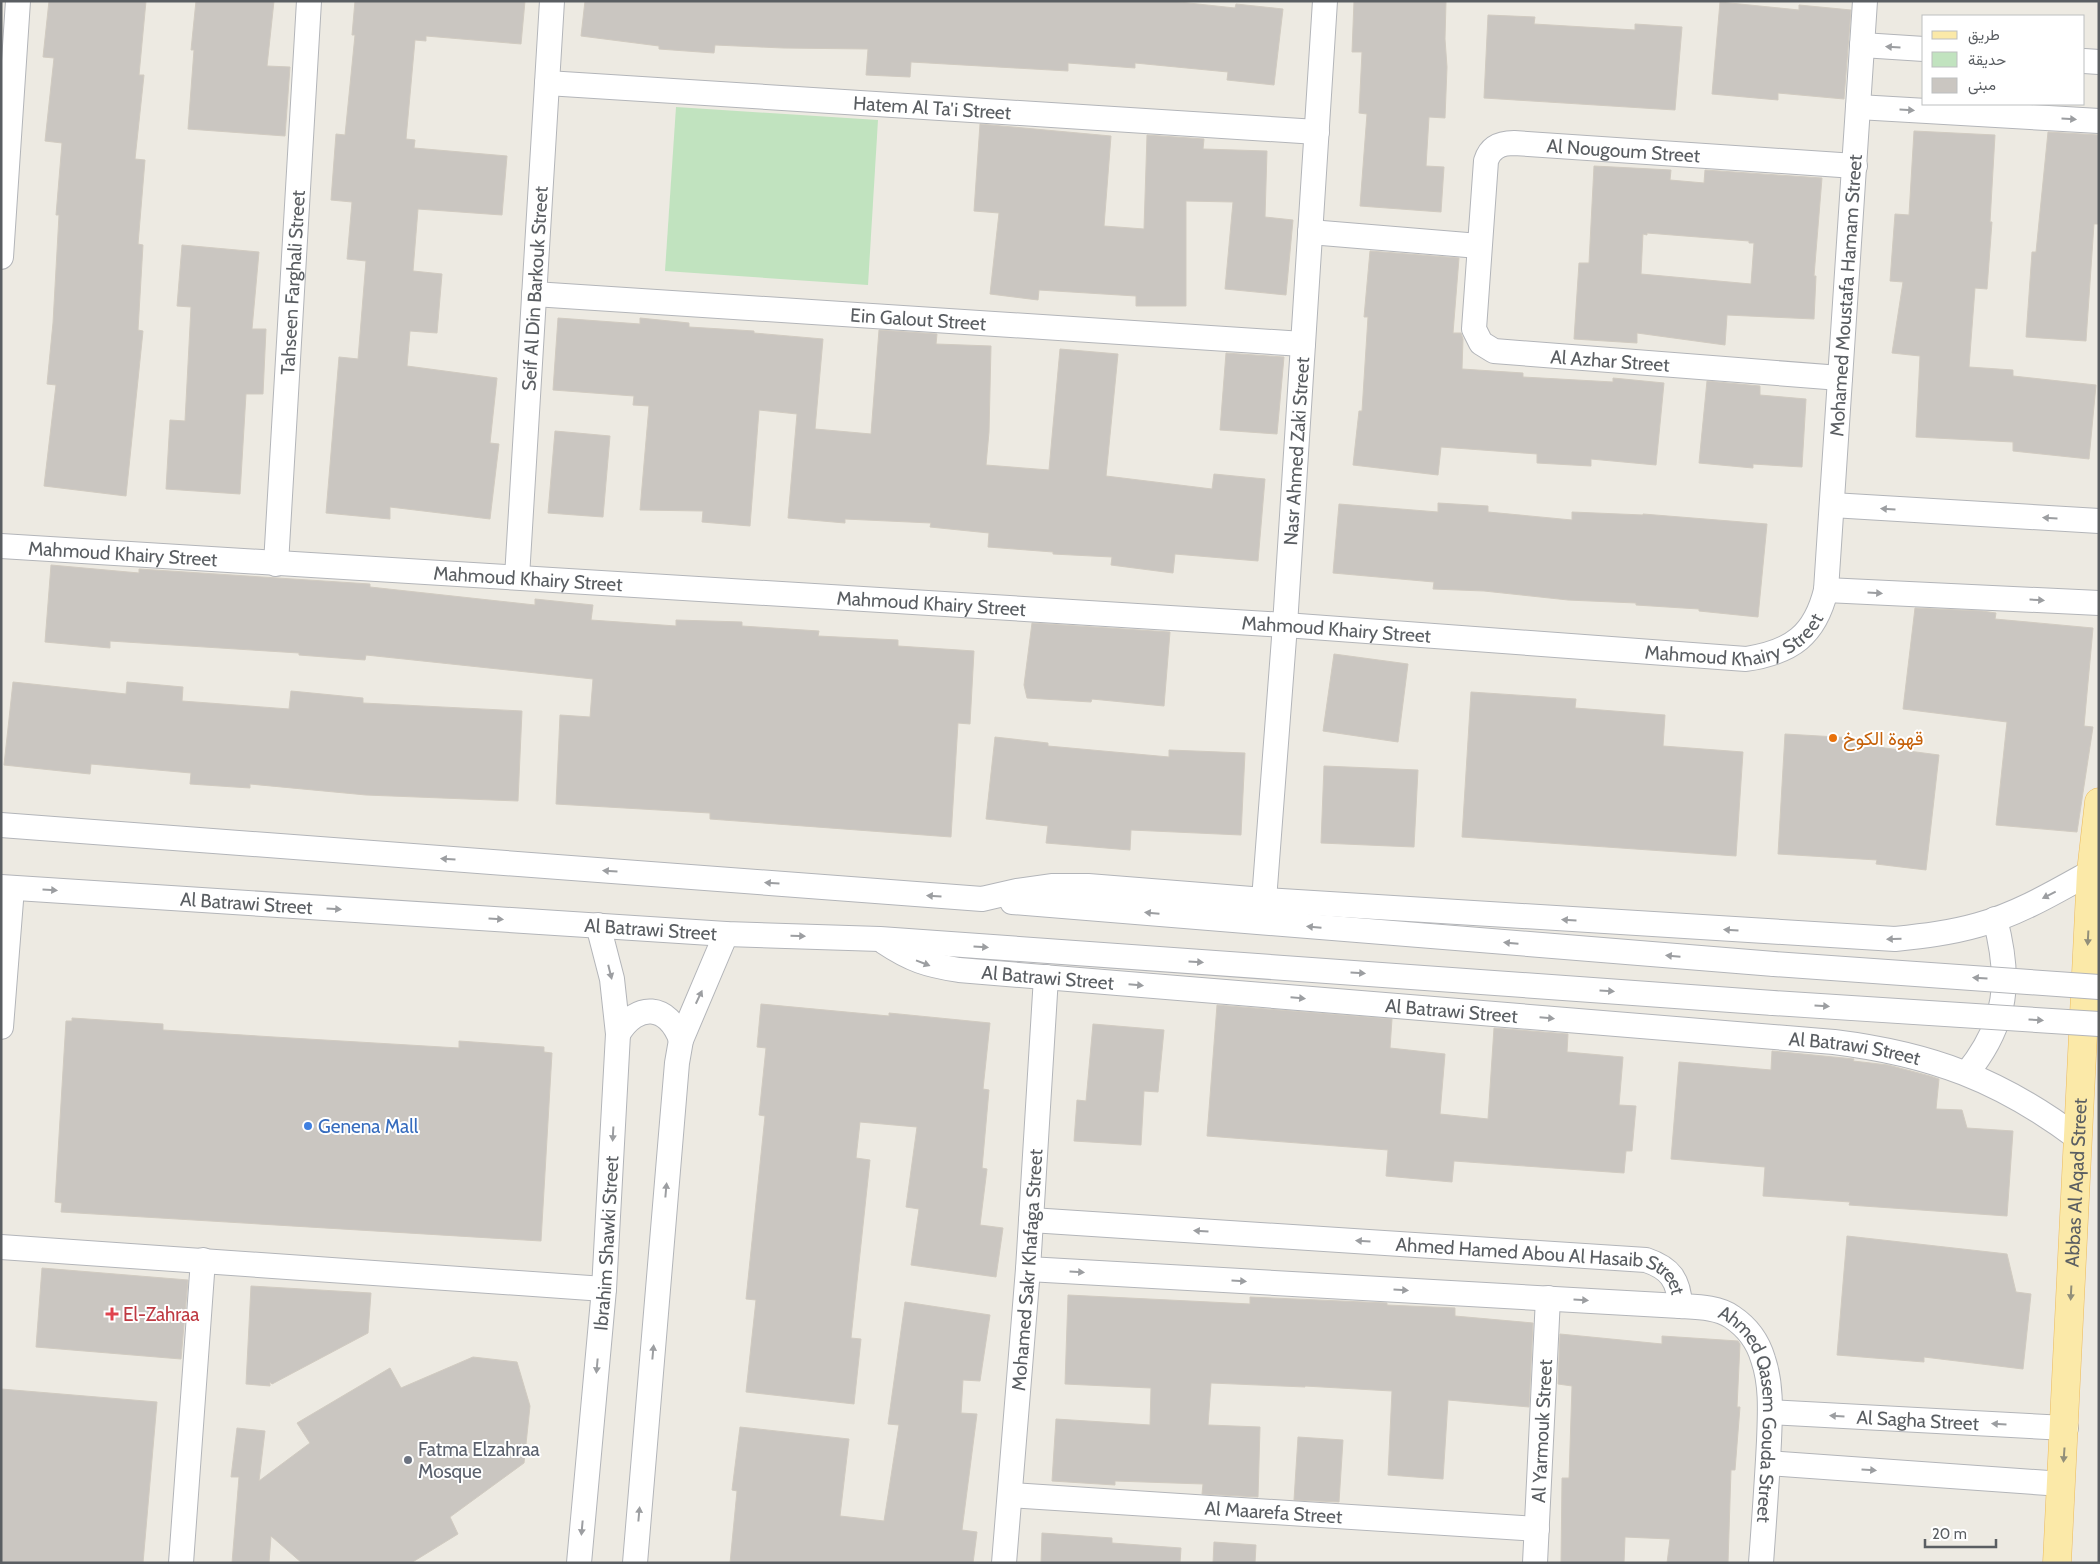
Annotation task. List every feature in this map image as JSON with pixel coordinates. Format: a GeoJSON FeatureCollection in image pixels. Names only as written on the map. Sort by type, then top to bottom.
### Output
{"type":"FeatureCollection","features":[{"type":"Feature","properties":{"kind":"main road","name":"Abbas Al Aqad Street"},"geometry":{"type":"LineString","coordinates":[[2057,1563],[2066,1428],[2092,872],[2099,802]]}},
{"type":"Feature","properties":{"kind":"street"},"geometry":{"type":"LineString","coordinates":[[1,257],[18,1]]}},
{"type":"Feature","properties":{"kind":"street","name":"Tahseen Farghali Street"},"geometry":{"type":"LineString","coordinates":[[276,564],[309,1]]}},
{"type":"Feature","properties":{"kind":"street","name":"Seif Al Din Barkouk Street"},"geometry":{"type":"LineString","coordinates":[[517,577],[552,1]]}},
{"type":"Feature","properties":{"kind":"street","name":"Nasr Ahmed Zaki Street"},"geometry":{"type":"LineString","coordinates":[[1264,900],[1285,626],[1325,1]]}},
{"type":"Feature","properties":{"kind":"street","name":"Mohamed Moustafa Hamam Street"},"geometry":{"type":"LineString","coordinates":[[1826,590],[1865,1]]}},
{"type":"Feature","properties":{"kind":"street"},"geometry":{"type":"LineString","coordinates":[[1862,45],[1922,49]]}},
{"type":"Feature","properties":{"kind":"street"},"geometry":{"type":"LineString","coordinates":[[2085,61],[2099,62]]}},
{"type":"Feature","properties":{"kind":"street","name":"Hatem Al Ta'i Street"},"geometry":{"type":"LineString","coordinates":[[547,83],[1317,132]]}},
{"type":"Feature","properties":{"kind":"street"},"geometry":{"type":"LineString","coordinates":[[1858,107],[2099,121]]}},
{"type":"Feature","properties":{"kind":"street","name":"Al Nougoum Street"},"geometry":{"type":"LineString","coordinates":[[1479,246],[1486,161],[1492,151],[1502,144],[1854,166]]}},
{"type":"Feature","properties":{"kind":"street"},"geometry":{"type":"LineString","coordinates":[[1310,232],[1479,246]]}},
{"type":"Feature","properties":{"kind":"street","name":"Al Azhar Street"},"geometry":{"type":"LineString","coordinates":[[1479,246],[1474,329],[1481,342],[1494,351],[1840,378]]}},
{"type":"Feature","properties":{"kind":"street","name":"Ein Galout Street"},"geometry":{"type":"LineString","coordinates":[[534,294],[1304,344]]}},
{"type":"Feature","properties":{"kind":"street"},"geometry":{"type":"LineString","coordinates":[[1832,505],[2099,521]]}},
{"type":"Feature","properties":{"kind":"street","name":"Mahmoud Khairy Street"},"geometry":{"type":"LineString","coordinates":[[1,546],[1285,626],[1746,659],[1779,652],[1799,639],[1815,621],[1826,590]]}},
{"type":"Feature","properties":{"kind":"street"},"geometry":{"type":"LineString","coordinates":[[1826,590],[2099,603]]}},
{"type":"Feature","properties":{"kind":"street"},"geometry":{"type":"LineString","coordinates":[[1,825],[982,899],[1774,964],[2099,987]]}},
{"type":"Feature","properties":{"kind":"street"},"geometry":{"type":"LineString","coordinates":[[982,899],[1052,886],[1088,886],[1264,900],[1895,939],[1937,934],[1995,919],[2018,910],[2092,872]]}},
{"type":"Feature","properties":{"kind":"street"},"geometry":{"type":"LineString","coordinates":[[1,1027],[7,888]]}},
{"type":"Feature","properties":{"kind":"street","name":"Al Batrawi Street"},"geometry":{"type":"LineString","coordinates":[[7,888],[726,934],[880,939],[904,955],[931,966],[1834,1042],[1905,1053],[1967,1073],[2026,1102],[2079,1139]]}},
{"type":"Feature","properties":{"kind":"street"},"geometry":{"type":"LineString","coordinates":[[1967,1073],[1980,1058],[1990,1041],[2003,1003],[2005,963],[1995,919]]}},
{"type":"Feature","properties":{"kind":"street","name":"Ibrahim Shawki Street"},"geometry":{"type":"LineString","coordinates":[[579,1563],[604,1289],[618,1034],[612,979],[598,925]]}},
{"type":"Feature","properties":{"kind":"street"},"geometry":{"type":"LineString","coordinates":[[635,1563],[681,1040],[726,934]]}},
{"type":"Feature","properties":{"kind":"street"},"geometry":{"type":"LineString","coordinates":[[880,939],[1773,1003],[2099,1024]]}},
{"type":"Feature","properties":{"kind":"street","name":"Mohamed Sakr Khafaga Street"},"geometry":{"type":"LineString","coordinates":[[1004,1563],[1028,1269],[1046,977]]}},
{"type":"Feature","properties":{"kind":"street"},"geometry":{"type":"LineString","coordinates":[[618,1034],[625,1021],[638,1013],[652,1011],[666,1016],[676,1026],[681,1040]]}},
{"type":"Feature","properties":{"kind":"street","name":"Ahmed Hamed Abou Al Hasaib Street"},"geometry":{"type":"LineString","coordinates":[[1028,1269],[1680,1306],[1680,1292],[1675,1280],[1658,1264],[1646,1260],[1031,1220]]}},
{"type":"Feature","properties":{"kind":"street"},"geometry":{"type":"LineString","coordinates":[[1,1247],[604,1289]]}},
{"type":"Feature","properties":{"kind":"street"},"geometry":{"type":"LineString","coordinates":[[181,1563],[203,1260]]}},
{"type":"Feature","properties":{"kind":"street","name":"Al Yarmouk Street"},"geometry":{"type":"LineString","coordinates":[[1534,1563],[1548,1298]]}},
{"type":"Feature","properties":{"kind":"street","name":"Ahmed Qasem Gouda Street"},"geometry":{"type":"LineString","coordinates":[[1680,1306],[1715,1310],[1731,1316],[1746,1328],[1756,1342],[1763,1358],[1769,1390],[1770,1412],[1761,1563]]}},
{"type":"Feature","properties":{"kind":"street","name":"Al Sagha Street"},"geometry":{"type":"LineString","coordinates":[[1770,1412],[2066,1428]]}},
{"type":"Feature","properties":{"kind":"street"},"geometry":{"type":"LineString","coordinates":[[1768,1463],[2062,1484]]}},
{"type":"Feature","properties":{"kind":"street","name":"Al Maarefa Street"},"geometry":{"type":"LineString","coordinates":[[1010,1495],[1537,1529]]}},
{"type":"Feature","properties":{"kind":"green space"},"geometry":{"type":"Polygon","coordinates":[[[676,107],[878,120],[868,285],[665,271],[676,107]]]}},
{"type":"Feature","properties":{"kind":"building"},"geometry":{"type":"Polygon","coordinates":[[[49,1],[146,1],[139,75],[144,75],[135,159],[145,160],[138,244],[143,245],[138,330],[143,331],[126,496],[44,486],[56,385],[47,384],[53,323],[59,215],[56,215],[62,143],[45,141],[54,58],[43,57],[49,1]]]}},
{"type":"Feature","properties":{"kind":"building"},"geometry":{"type":"Polygon","coordinates":[[[196,1],[274,1],[267,66],[290,67],[285,136],[188,129],[194,50],[191,50],[196,1]]]}},
{"type":"Feature","properties":{"kind":"building"},"geometry":{"type":"Polygon","coordinates":[[[355,1],[525,1],[521,44],[426,36],[426,41],[415,40],[406,139],[415,140],[414,148],[507,156],[502,215],[418,209],[413,271],[442,274],[437,333],[410,331],[407,366],[497,378],[490,443],[499,444],[490,519],[390,507],[390,519],[326,513],[339,357],[358,359],[366,261],[347,259],[352,202],[331,200],[336,134],[345,135],[355,35],[352,35],[355,1]]]}},
{"type":"Feature","properties":{"kind":"building"},"geometry":{"type":"Polygon","coordinates":[[[585,1],[1170,1],[1235,8],[1236,4],[1283,9],[1274,85],[1227,80],[1228,72],[1135,63],[1135,68],[1068,63],[1068,71],[911,62],[910,77],[866,75],[868,49],[715,45],[714,53],[659,49],[659,46],[581,36],[585,1]]]}},
{"type":"Feature","properties":{"kind":"building"},"geometry":{"type":"Polygon","coordinates":[[[1354,1],[1446,1],[1445,39],[1447,67],[1445,118],[1429,117],[1426,166],[1444,167],[1441,212],[1360,206],[1367,114],[1359,113],[1362,52],[1352,52],[1354,1]]]}},
{"type":"Feature","properties":{"kind":"building"},"geometry":{"type":"Polygon","coordinates":[[[1720,2],[1799,10],[1799,5],[1851,10],[1844,99],[1778,93],[1778,100],[1712,94],[1720,2]]]}},
{"type":"Feature","properties":{"kind":"building"},"geometry":{"type":"Polygon","coordinates":[[[1488,15],[1535,17],[1534,24],[1635,30],[1635,24],[1682,27],[1675,110],[1484,98],[1488,15]]]}},
{"type":"Feature","properties":{"kind":"building"},"geometry":{"type":"Polygon","coordinates":[[[980,124],[1111,136],[1104,226],[1144,229],[1147,135],[1204,139],[1203,149],[1267,151],[1265,217],[1293,220],[1286,295],[1225,289],[1233,202],[1186,201],[1186,306],[1136,306],[1136,296],[1039,290],[1038,300],[990,294],[999,213],[974,211],[980,124]]]}},
{"type":"Feature","properties":{"kind":"building"},"geometry":{"type":"Polygon","coordinates":[[[1914,131],[1995,135],[1990,222],[1992,222],[1987,289],[1975,288],[1969,367],[2013,370],[2013,376],[2096,385],[2089,459],[2013,451],[2013,442],[1916,437],[1920,356],[1892,353],[1903,282],[1890,281],[1895,214],[1909,215],[1914,131]]]}},
{"type":"Feature","properties":{"kind":"building"},"geometry":{"type":"Polygon","coordinates":[[[2048,132],[2099,135],[2099,224],[2094,224],[2086,341],[2026,337],[2032,252],[2036,252],[2048,132]]]}},
{"type":"Feature","properties":{"kind":"building"},"geometry":{"type":"Polygon","coordinates":[[[1594,166],[1671,170],[1670,180],[1704,183],[1705,170],[1822,178],[1814,276],[1816,276],[1814,319],[1727,315],[1725,345],[1637,333],[1637,343],[1574,339],[1579,263],[1589,263],[1594,166]],[[1643,234],[1641,274],[1751,284],[1754,243],[1749,243],[1749,241],[1643,234]]]}},
{"type":"Feature","properties":{"kind":"building"},"geometry":{"type":"Polygon","coordinates":[[[182,245],[259,252],[252,329],[266,329],[263,394],[246,394],[240,494],[166,489],[170,420],[185,421],[191,307],[177,306],[182,245]]]}},
{"type":"Feature","properties":{"kind":"building"},"geometry":{"type":"Polygon","coordinates":[[[1370,251],[1459,258],[1453,333],[1461,333],[1463,339],[1462,369],[1523,373],[1523,377],[1613,382],[1613,378],[1664,383],[1656,465],[1591,459],[1591,466],[1537,463],[1537,454],[1441,447],[1438,475],[1353,465],[1359,411],[1362,411],[1368,317],[1364,317],[1370,251]]]}},
{"type":"Feature","properties":{"kind":"building"},"geometry":{"type":"Polygon","coordinates":[[[558,318],[640,324],[640,318],[689,323],[689,327],[754,331],[754,333],[823,339],[815,429],[871,434],[879,330],[937,334],[936,344],[991,346],[989,432],[986,465],[1049,470],[1060,349],[1118,354],[1106,476],[1212,489],[1214,474],[1265,479],[1258,561],[1175,554],[1173,573],[1111,565],[1112,557],[1053,554],[1053,552],[988,547],[989,533],[930,527],[931,523],[845,519],[845,523],[788,518],[797,414],[759,410],[750,526],[702,522],[703,511],[640,510],[649,406],[633,405],[634,396],[553,390],[558,318]]]}},
{"type":"Feature","properties":{"kind":"building"},"geometry":{"type":"Polygon","coordinates":[[[1226,353],[1284,357],[1277,434],[1220,430],[1226,353]]]}},
{"type":"Feature","properties":{"kind":"building"},"geometry":{"type":"Polygon","coordinates":[[[1707,381],[1760,386],[1760,395],[1806,399],[1802,467],[1753,464],[1753,468],[1699,463],[1707,381]]]}},
{"type":"Feature","properties":{"kind":"building"},"geometry":{"type":"Polygon","coordinates":[[[555,431],[610,436],[603,517],[548,513],[555,431]]]}},
{"type":"Feature","properties":{"kind":"building"},"geometry":{"type":"Polygon","coordinates":[[[1438,503],[1488,506],[1488,512],[1572,520],[1572,512],[1643,514],[1767,524],[1758,617],[1699,611],[1699,609],[1636,605],[1636,603],[1568,600],[1484,591],[1433,589],[1434,582],[1333,573],[1339,504],[1438,512],[1438,503]]]}},
{"type":"Feature","properties":{"kind":"building"},"geometry":{"type":"Polygon","coordinates":[[[51,565],[139,573],[139,569],[370,584],[370,587],[535,605],[535,599],[593,605],[591,620],[676,626],[676,620],[742,622],[742,626],[819,631],[818,636],[898,640],[898,646],[974,651],[970,724],[958,723],[951,837],[710,819],[710,813],[556,804],[560,715],[590,717],[593,679],[366,655],[365,660],[299,655],[299,653],[110,641],[110,648],[45,642],[51,565]]]}},
{"type":"Feature","properties":{"kind":"building"},"geometry":{"type":"Polygon","coordinates":[[[1915,608],[1982,611],[1996,613],[1995,619],[2093,628],[2084,726],[2093,727],[2077,832],[1996,825],[2007,722],[1903,709],[1915,608]]]}},
{"type":"Feature","properties":{"kind":"building"},"geometry":{"type":"Polygon","coordinates":[[[1032,623],[1170,632],[1164,706],[1092,699],[1091,702],[1027,698],[1024,685],[1032,623]]]}},
{"type":"Feature","properties":{"kind":"building"},"geometry":{"type":"Polygon","coordinates":[[[1334,654],[1408,664],[1398,742],[1323,731],[1334,654]]]}},
{"type":"Feature","properties":{"kind":"building"},"geometry":{"type":"Polygon","coordinates":[[[13,682],[126,694],[127,682],[183,687],[182,701],[289,709],[291,691],[363,698],[363,703],[522,711],[518,801],[366,795],[250,784],[250,788],[190,784],[191,773],[91,764],[90,774],[4,765],[13,682]]]}},
{"type":"Feature","properties":{"kind":"building"},"geometry":{"type":"Polygon","coordinates":[[[1471,692],[1576,699],[1575,708],[1665,715],[1663,746],[1743,752],[1736,856],[1462,837],[1471,692]]]}},
{"type":"Feature","properties":{"kind":"building"},"geometry":{"type":"Polygon","coordinates":[[[1785,734],[1871,739],[1870,746],[1939,755],[1926,870],[1876,864],[1877,860],[1778,854],[1785,734]]]}},
{"type":"Feature","properties":{"kind":"building"},"geometry":{"type":"Polygon","coordinates":[[[995,737],[1048,743],[1048,746],[1169,757],[1169,750],[1245,753],[1241,835],[1131,830],[1130,850],[1046,843],[1048,826],[986,819],[995,737]]]}},
{"type":"Feature","properties":{"kind":"building"},"geometry":{"type":"Polygon","coordinates":[[[1324,766],[1418,770],[1414,847],[1321,843],[1324,766]]]}},
{"type":"Feature","properties":{"kind":"building"},"geometry":{"type":"Polygon","coordinates":[[[761,1004],[889,1016],[889,1013],[990,1023],[983,1089],[989,1090],[982,1168],[987,1169],[980,1225],[1003,1228],[996,1277],[911,1265],[919,1209],[906,1207],[917,1127],[860,1122],[856,1158],[870,1160],[851,1338],[861,1339],[854,1404],[746,1392],[756,1300],[746,1299],[765,1116],[759,1115],[766,1048],[757,1047],[761,1004]]]}},
{"type":"Feature","properties":{"kind":"building"},"geometry":{"type":"Polygon","coordinates":[[[1217,1005],[1392,1019],[1390,1048],[1445,1054],[1440,1114],[1488,1119],[1494,1028],[1568,1034],[1567,1052],[1623,1057],[1619,1105],[1636,1106],[1632,1151],[1626,1151],[1624,1173],[1454,1161],[1452,1182],[1386,1176],[1388,1150],[1207,1136],[1217,1005]]]}},
{"type":"Feature","properties":{"kind":"building","name":"Genena Mall"},"geometry":{"type":"Polygon","coordinates":[[[72,1018],[163,1024],[163,1030],[274,1037],[459,1048],[459,1041],[544,1047],[544,1052],[552,1053],[541,1241],[61,1212],[62,1203],[55,1202],[66,1021],[72,1021],[72,1018]]]}},
{"type":"Feature","properties":{"kind":"building"},"geometry":{"type":"Polygon","coordinates":[[[1093,1024],[1164,1030],[1158,1092],[1144,1091],[1141,1145],[1074,1141],[1077,1100],[1086,1101],[1093,1024]]]}},
{"type":"Feature","properties":{"kind":"building"},"geometry":{"type":"Polygon","coordinates":[[[1772,1051],[1854,1059],[1853,1061],[1888,1065],[1939,1079],[1936,1109],[1962,1110],[1967,1128],[2013,1131],[2007,1216],[1849,1205],[1850,1202],[1763,1196],[1765,1167],[1671,1159],[1679,1062],[1771,1070],[1772,1051]]]}},
{"type":"Feature","properties":{"kind":"building"},"geometry":{"type":"Polygon","coordinates":[[[1847,1236],[2007,1254],[2016,1292],[2031,1294],[2023,1369],[1924,1357],[1924,1362],[1837,1355],[1847,1236]]]}},
{"type":"Feature","properties":{"kind":"building","name":"El-Zahraa"},"geometry":{"type":"Polygon","coordinates":[[[42,1268],[188,1280],[181,1359],[36,1347],[42,1268]]]}},
{"type":"Feature","properties":{"kind":"building"},"geometry":{"type":"Polygon","coordinates":[[[251,1286],[371,1293],[368,1333],[272,1384],[270,1382],[270,1386],[246,1384],[251,1286]]]}},
{"type":"Feature","properties":{"kind":"building"},"geometry":{"type":"Polygon","coordinates":[[[1068,1295],[1250,1304],[1250,1297],[1387,1303],[1387,1305],[1455,1308],[1455,1316],[1533,1323],[1529,1407],[1448,1400],[1443,1479],[1388,1475],[1392,1391],[1211,1383],[1208,1425],[1260,1427],[1258,1497],[1202,1494],[1203,1484],[1115,1481],[1115,1485],[1052,1481],[1056,1419],[1150,1425],[1151,1388],[1065,1384],[1068,1295]]]}},
{"type":"Feature","properties":{"kind":"building"},"geometry":{"type":"Polygon","coordinates":[[[905,1302],[990,1315],[980,1381],[963,1380],[961,1413],[977,1414],[962,1530],[977,1532],[973,1563],[730,1563],[737,1491],[732,1490],[740,1427],[849,1439],[840,1516],[884,1521],[899,1425],[888,1424],[905,1302]]]}},
{"type":"Feature","properties":{"kind":"building"},"geometry":{"type":"Polygon","coordinates":[[[1560,1334],[1662,1344],[1662,1336],[1738,1341],[1740,1344],[1737,1407],[1740,1407],[1735,1470],[1731,1470],[1728,1563],[1667,1563],[1670,1539],[1625,1537],[1624,1563],[1561,1563],[1562,1478],[1569,1478],[1572,1386],[1558,1384],[1560,1334]]]}},
{"type":"Feature","properties":{"kind":"building","name":"Fatma Elzahraa Mosque"},"geometry":{"type":"Polygon","coordinates":[[[473,1357],[517,1362],[530,1406],[524,1463],[450,1517],[458,1534],[411,1563],[302,1563],[271,1536],[269,1563],[232,1563],[239,1477],[231,1477],[237,1428],[265,1431],[259,1481],[310,1443],[297,1423],[390,1368],[401,1388],[473,1357]]]}},
{"type":"Feature","properties":{"kind":"building"},"geometry":{"type":"Polygon","coordinates":[[[1,1389],[157,1402],[143,1563],[1,1563],[1,1389]]]}},
{"type":"Feature","properties":{"kind":"building"},"geometry":{"type":"Polygon","coordinates":[[[1298,1437],[1343,1440],[1339,1502],[1294,1500],[1298,1437]]]}},
{"type":"Feature","properties":{"kind":"building"},"geometry":{"type":"Polygon","coordinates":[[[1042,1533],[1112,1538],[1112,1543],[1181,1548],[1180,1563],[1041,1563],[1042,1533]]]}},
{"type":"Feature","properties":{"kind":"building"},"geometry":{"type":"Polygon","coordinates":[[[1214,1542],[1256,1545],[1255,1563],[1213,1563],[1214,1542]]]}},
{"type":"Feature","properties":{"kind":"place","name":"قهوة الكوخ"},"geometry":{"type":"Point","coordinates":[1833,738]}},
{"type":"Feature","properties":{"kind":"place","name":"Genena Mall"},"geometry":{"type":"Point","coordinates":[308,1126]}},
{"type":"Feature","properties":{"kind":"place","name":"El-Zahraa"},"geometry":{"type":"Point","coordinates":[112,1314]}},
{"type":"Feature","properties":{"kind":"place","name":"Fatma Elzahraa Mosque"},"geometry":{"type":"Point","coordinates":[408,1460]}}]}
